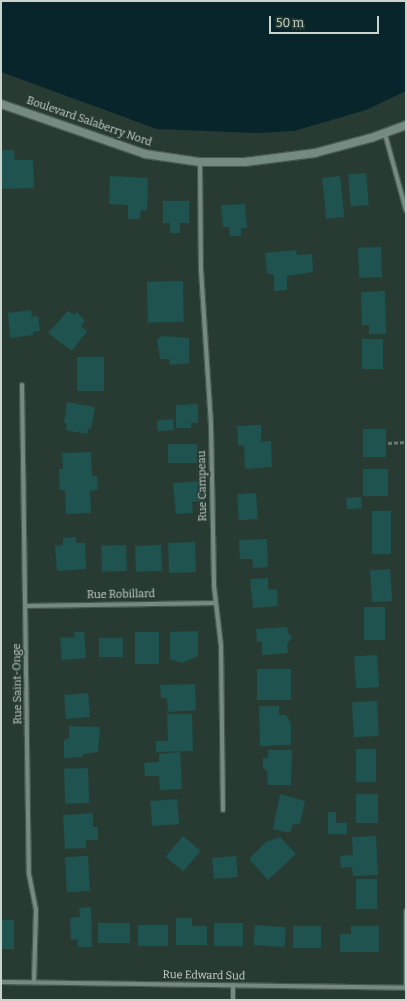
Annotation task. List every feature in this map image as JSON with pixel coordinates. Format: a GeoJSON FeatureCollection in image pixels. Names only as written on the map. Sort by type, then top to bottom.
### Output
{"type":"FeatureCollection","features":[{"type":"Feature","properties":{"kind":"street","name":"Boulevard Salaberry Nord"},"geometry":{"type":"LineString","coordinates":[[1,104],[145,154],[200,162],[245,162],[300,156],[340,148],[385,134],[406,124]]}},
{"type":"Feature","properties":{"kind":"street"},"geometry":{"type":"LineString","coordinates":[[385,134],[406,210]]}},
{"type":"Feature","properties":{"kind":"street","name":"Rue Campeau"},"geometry":{"type":"LineString","coordinates":[[200,162],[201,270],[211,426],[216,603],[221,646],[223,810]]}},
{"type":"Feature","properties":{"kind":"street","name":"Rue Saint-Onge"},"geometry":{"type":"LineString","coordinates":[[22,385],[29,874],[36,909],[34,981]]}},
{"type":"Feature","properties":{"kind":"street","name":"Rue Robillard"},"geometry":{"type":"LineString","coordinates":[[26,606],[216,603]]}},
{"type":"Feature","properties":{"kind":"street"},"geometry":{"type":"LineString","coordinates":[[406,911],[406,988]]}},
{"type":"Feature","properties":{"kind":"street","name":"Rue Edward Sud"},"geometry":{"type":"LineString","coordinates":[[1,982],[34,981],[406,988]]}},
{"type":"Feature","properties":{"kind":"street"},"geometry":{"type":"LineString","coordinates":[[233,985],[233,1000]]}},
{"type":"Feature","properties":{"kind":"path"},"geometry":{"type":"LineString","coordinates":[[388,443],[406,442]]}},
{"type":"Feature","properties":{"kind":"water"},"geometry":{"type":"Polygon","coordinates":[[[1,1],[406,1],[406,91],[366,110],[294,131],[257,133],[157,129],[1,72],[1,1]]]}},
{"type":"Feature","properties":{"kind":"building"},"geometry":{"type":"Polygon","coordinates":[[[1,150],[14,150],[15,160],[33,160],[34,188],[1,189],[1,150]]]}},
{"type":"Feature","properties":{"kind":"building"},"geometry":{"type":"Polygon","coordinates":[[[366,173],[369,205],[351,206],[348,175],[366,173]]]}},
{"type":"Feature","properties":{"kind":"building"},"geometry":{"type":"Polygon","coordinates":[[[110,176],[148,178],[147,210],[141,210],[140,219],[128,219],[128,205],[109,204],[110,176]]]}},
{"type":"Feature","properties":{"kind":"building"},"geometry":{"type":"Polygon","coordinates":[[[340,176],[344,217],[326,219],[322,178],[340,176]]]}},
{"type":"Feature","properties":{"kind":"building"},"geometry":{"type":"Polygon","coordinates":[[[163,201],[189,201],[189,223],[180,223],[180,233],[170,233],[170,223],[163,223],[163,201]]]}},
{"type":"Feature","properties":{"kind":"building"},"geometry":{"type":"Polygon","coordinates":[[[245,204],[247,228],[241,228],[241,236],[230,236],[229,227],[223,227],[221,205],[245,204]]]}},
{"type":"Feature","properties":{"kind":"building"},"geometry":{"type":"Polygon","coordinates":[[[381,247],[382,277],[359,278],[358,248],[381,247]]]}},
{"type":"Feature","properties":{"kind":"building"},"geometry":{"type":"Polygon","coordinates":[[[296,250],[297,255],[312,254],[313,272],[287,276],[287,290],[274,291],[274,275],[267,273],[265,253],[296,250]]]}},
{"type":"Feature","properties":{"kind":"building"},"geometry":{"type":"Polygon","coordinates":[[[183,281],[184,322],[148,323],[147,282],[183,281]]]}},
{"type":"Feature","properties":{"kind":"building"},"geometry":{"type":"Polygon","coordinates":[[[385,291],[386,334],[369,334],[369,325],[362,325],[361,292],[385,291]]]}},
{"type":"Feature","properties":{"kind":"building"},"geometry":{"type":"Polygon","coordinates":[[[31,310],[32,317],[38,316],[40,331],[33,332],[33,335],[10,338],[8,313],[31,310]]]}},
{"type":"Feature","properties":{"kind":"building"},"geometry":{"type":"Polygon","coordinates":[[[68,311],[74,315],[77,312],[85,321],[81,326],[87,331],[72,351],[48,333],[68,311]]]}},
{"type":"Feature","properties":{"kind":"building"},"geometry":{"type":"Polygon","coordinates":[[[162,336],[189,338],[189,363],[170,365],[169,359],[160,359],[157,339],[162,336]]]}},
{"type":"Feature","properties":{"kind":"building"},"geometry":{"type":"Polygon","coordinates":[[[362,339],[383,339],[383,369],[362,369],[362,339]]]}},
{"type":"Feature","properties":{"kind":"building"},"geometry":{"type":"Polygon","coordinates":[[[77,357],[104,357],[104,391],[77,391],[77,357]]]}},
{"type":"Feature","properties":{"kind":"building"},"geometry":{"type":"Polygon","coordinates":[[[67,402],[95,407],[91,429],[88,428],[87,434],[66,430],[67,423],[64,423],[67,402]]]}},
{"type":"Feature","properties":{"kind":"building"},"geometry":{"type":"Polygon","coordinates":[[[198,404],[198,423],[191,423],[191,428],[176,428],[176,405],[198,404]]]}},
{"type":"Feature","properties":{"kind":"building"},"geometry":{"type":"Polygon","coordinates":[[[173,419],[174,430],[158,431],[157,420],[173,419]]]}},
{"type":"Feature","properties":{"kind":"building"},"geometry":{"type":"Polygon","coordinates":[[[261,425],[261,442],[271,441],[272,467],[245,469],[244,446],[238,445],[237,426],[261,425]]]}},
{"type":"Feature","properties":{"kind":"building"},"geometry":{"type":"Polygon","coordinates":[[[363,429],[386,429],[386,457],[363,457],[363,429]]]}},
{"type":"Feature","properties":{"kind":"building"},"geometry":{"type":"Polygon","coordinates":[[[168,444],[197,444],[197,463],[168,463],[168,444]]]}},
{"type":"Feature","properties":{"kind":"building"},"geometry":{"type":"Polygon","coordinates":[[[91,452],[92,476],[97,476],[98,490],[90,491],[91,513],[66,514],[65,490],[60,490],[59,469],[63,469],[62,453],[91,452]]]}},
{"type":"Feature","properties":{"kind":"building"},"geometry":{"type":"Polygon","coordinates":[[[363,469],[388,469],[388,496],[363,496],[363,469]]]}},
{"type":"Feature","properties":{"kind":"building"},"geometry":{"type":"Polygon","coordinates":[[[204,481],[205,501],[192,502],[193,513],[176,514],[173,483],[204,481]]]}},
{"type":"Feature","properties":{"kind":"building"},"geometry":{"type":"Polygon","coordinates":[[[256,493],[258,519],[239,520],[237,494],[256,493]]]}},
{"type":"Feature","properties":{"kind":"building"},"geometry":{"type":"Polygon","coordinates":[[[361,497],[362,508],[347,509],[346,498],[361,497]]]}},
{"type":"Feature","properties":{"kind":"building"},"geometry":{"type":"Polygon","coordinates":[[[372,511],[391,511],[391,554],[372,554],[372,511]]]}},
{"type":"Feature","properties":{"kind":"building"},"geometry":{"type":"Polygon","coordinates":[[[76,537],[76,543],[85,543],[86,569],[57,571],[55,546],[63,545],[63,538],[76,537]]]}},
{"type":"Feature","properties":{"kind":"building"},"geometry":{"type":"Polygon","coordinates":[[[267,539],[268,567],[253,568],[252,559],[240,559],[239,540],[267,539]]]}},
{"type":"Feature","properties":{"kind":"building"},"geometry":{"type":"Polygon","coordinates":[[[195,542],[196,572],[169,573],[168,543],[195,542]]]}},
{"type":"Feature","properties":{"kind":"building"},"geometry":{"type":"Polygon","coordinates":[[[126,545],[127,571],[102,572],[101,546],[126,545]]]}},
{"type":"Feature","properties":{"kind":"building"},"geometry":{"type":"Polygon","coordinates":[[[161,545],[162,571],[136,572],[135,546],[161,545]]]}},
{"type":"Feature","properties":{"kind":"building"},"geometry":{"type":"Polygon","coordinates":[[[390,569],[392,601],[372,602],[370,570],[390,569]]]}},
{"type":"Feature","properties":{"kind":"building"},"geometry":{"type":"Polygon","coordinates":[[[268,578],[268,590],[277,589],[278,606],[253,608],[250,579],[268,578]]]}},
{"type":"Feature","properties":{"kind":"building"},"geometry":{"type":"Polygon","coordinates":[[[364,607],[385,607],[385,640],[364,640],[364,607]]]}},
{"type":"Feature","properties":{"kind":"building"},"geometry":{"type":"Polygon","coordinates":[[[287,627],[288,633],[292,637],[287,644],[288,653],[262,655],[262,641],[257,642],[256,629],[287,627]]]}},
{"type":"Feature","properties":{"kind":"building"},"geometry":{"type":"Polygon","coordinates":[[[198,631],[198,656],[182,663],[170,659],[170,632],[198,631]]]}},
{"type":"Feature","properties":{"kind":"building"},"geometry":{"type":"Polygon","coordinates":[[[74,632],[84,632],[86,658],[62,660],[60,638],[75,637],[74,632]]]}},
{"type":"Feature","properties":{"kind":"building"},"geometry":{"type":"Polygon","coordinates":[[[135,632],[159,632],[159,664],[135,664],[135,632]]]}},
{"type":"Feature","properties":{"kind":"building"},"geometry":{"type":"Polygon","coordinates":[[[99,638],[123,638],[123,657],[99,657],[99,638]]]}},
{"type":"Feature","properties":{"kind":"building"},"geometry":{"type":"Polygon","coordinates":[[[377,655],[379,687],[356,689],[354,657],[377,655]]]}},
{"type":"Feature","properties":{"kind":"building"},"geometry":{"type":"Polygon","coordinates":[[[257,669],[291,669],[291,700],[257,700],[257,669]]]}},
{"type":"Feature","properties":{"kind":"building"},"geometry":{"type":"Polygon","coordinates":[[[195,684],[196,710],[168,712],[167,698],[161,698],[160,685],[195,684]]]}},
{"type":"Feature","properties":{"kind":"building"},"geometry":{"type":"Polygon","coordinates":[[[88,693],[90,717],[66,719],[64,695],[88,693]]]}},
{"type":"Feature","properties":{"kind":"building"},"geometry":{"type":"Polygon","coordinates":[[[377,701],[379,736],[354,737],[352,702],[377,701]]]}},
{"type":"Feature","properties":{"kind":"building"},"geometry":{"type":"Polygon","coordinates":[[[259,706],[279,706],[279,715],[286,715],[291,723],[291,745],[260,746],[259,706]]]}},
{"type":"Feature","properties":{"kind":"building"},"geometry":{"type":"Polygon","coordinates":[[[167,714],[192,714],[193,751],[156,752],[156,741],[168,741],[167,714]]]}},
{"type":"Feature","properties":{"kind":"building"},"geometry":{"type":"Polygon","coordinates":[[[69,726],[100,727],[98,752],[84,754],[81,757],[64,758],[64,740],[69,738],[69,726]]]}},
{"type":"Feature","properties":{"kind":"building"},"geometry":{"type":"Polygon","coordinates":[[[356,749],[376,749],[376,782],[356,782],[356,749]]]}},
{"type":"Feature","properties":{"kind":"building"},"geometry":{"type":"Polygon","coordinates":[[[268,750],[292,750],[291,785],[268,785],[267,770],[263,769],[263,758],[268,758],[268,750]]]}},
{"type":"Feature","properties":{"kind":"building"},"geometry":{"type":"Polygon","coordinates":[[[180,752],[182,789],[160,790],[159,776],[145,776],[144,763],[159,762],[159,754],[180,752]]]}},
{"type":"Feature","properties":{"kind":"building"},"geometry":{"type":"Polygon","coordinates":[[[88,768],[89,803],[65,804],[64,769],[88,768]]]}},
{"type":"Feature","properties":{"kind":"building"},"geometry":{"type":"Polygon","coordinates":[[[280,794],[305,801],[300,824],[293,824],[290,833],[273,829],[280,794]]]}},
{"type":"Feature","properties":{"kind":"building"},"geometry":{"type":"Polygon","coordinates":[[[356,794],[378,794],[378,823],[356,823],[356,794]]]}},
{"type":"Feature","properties":{"kind":"building"},"geometry":{"type":"Polygon","coordinates":[[[177,799],[179,824],[152,826],[150,801],[177,799]]]}},
{"type":"Feature","properties":{"kind":"building"},"geometry":{"type":"Polygon","coordinates":[[[328,812],[336,812],[336,823],[347,823],[347,834],[328,834],[328,812]]]}},
{"type":"Feature","properties":{"kind":"building"},"geometry":{"type":"Polygon","coordinates":[[[93,813],[93,827],[98,827],[98,840],[86,840],[86,848],[65,849],[63,815],[93,813]]]}},
{"type":"Feature","properties":{"kind":"building"},"geometry":{"type":"Polygon","coordinates":[[[183,836],[201,851],[183,871],[166,857],[183,836]]]}},
{"type":"Feature","properties":{"kind":"building"},"geometry":{"type":"Polygon","coordinates":[[[376,836],[378,875],[353,876],[352,867],[341,868],[340,856],[353,855],[352,837],[376,836]]]}},
{"type":"Feature","properties":{"kind":"building"},"geometry":{"type":"Polygon","coordinates":[[[280,837],[296,854],[268,880],[249,859],[266,842],[280,837]]]}},
{"type":"Feature","properties":{"kind":"building"},"geometry":{"type":"Polygon","coordinates":[[[88,856],[90,891],[67,892],[65,857],[88,856]]]}},
{"type":"Feature","properties":{"kind":"building"},"geometry":{"type":"Polygon","coordinates":[[[236,856],[238,877],[214,879],[212,858],[236,856]]]}},
{"type":"Feature","properties":{"kind":"building"},"geometry":{"type":"Polygon","coordinates":[[[356,879],[377,879],[377,909],[356,909],[356,879]]]}},
{"type":"Feature","properties":{"kind":"building"},"geometry":{"type":"Polygon","coordinates":[[[91,907],[92,947],[78,947],[77,939],[71,940],[70,918],[80,917],[79,908],[91,907]]]}},
{"type":"Feature","properties":{"kind":"building"},"geometry":{"type":"Polygon","coordinates":[[[176,918],[192,918],[192,926],[207,926],[207,945],[176,945],[176,918]]]}},
{"type":"Feature","properties":{"kind":"building"},"geometry":{"type":"Polygon","coordinates":[[[1,920],[14,920],[14,949],[1,949],[1,920]]]}},
{"type":"Feature","properties":{"kind":"building"},"geometry":{"type":"Polygon","coordinates":[[[98,923],[130,923],[130,943],[98,943],[98,923]]]}},
{"type":"Feature","properties":{"kind":"building"},"geometry":{"type":"Polygon","coordinates":[[[214,923],[243,923],[243,946],[214,946],[214,923]]]}},
{"type":"Feature","properties":{"kind":"building"},"geometry":{"type":"Polygon","coordinates":[[[138,925],[168,925],[168,946],[138,946],[138,925]]]}},
{"type":"Feature","properties":{"kind":"building"},"geometry":{"type":"Polygon","coordinates":[[[255,925],[286,927],[285,947],[254,945],[255,925]]]}},
{"type":"Feature","properties":{"kind":"building"},"geometry":{"type":"Polygon","coordinates":[[[293,926],[321,926],[321,948],[293,948],[293,926]]]}},
{"type":"Feature","properties":{"kind":"building"},"geometry":{"type":"Polygon","coordinates":[[[351,926],[379,926],[379,952],[340,952],[340,934],[351,934],[351,926]]]}}]}
